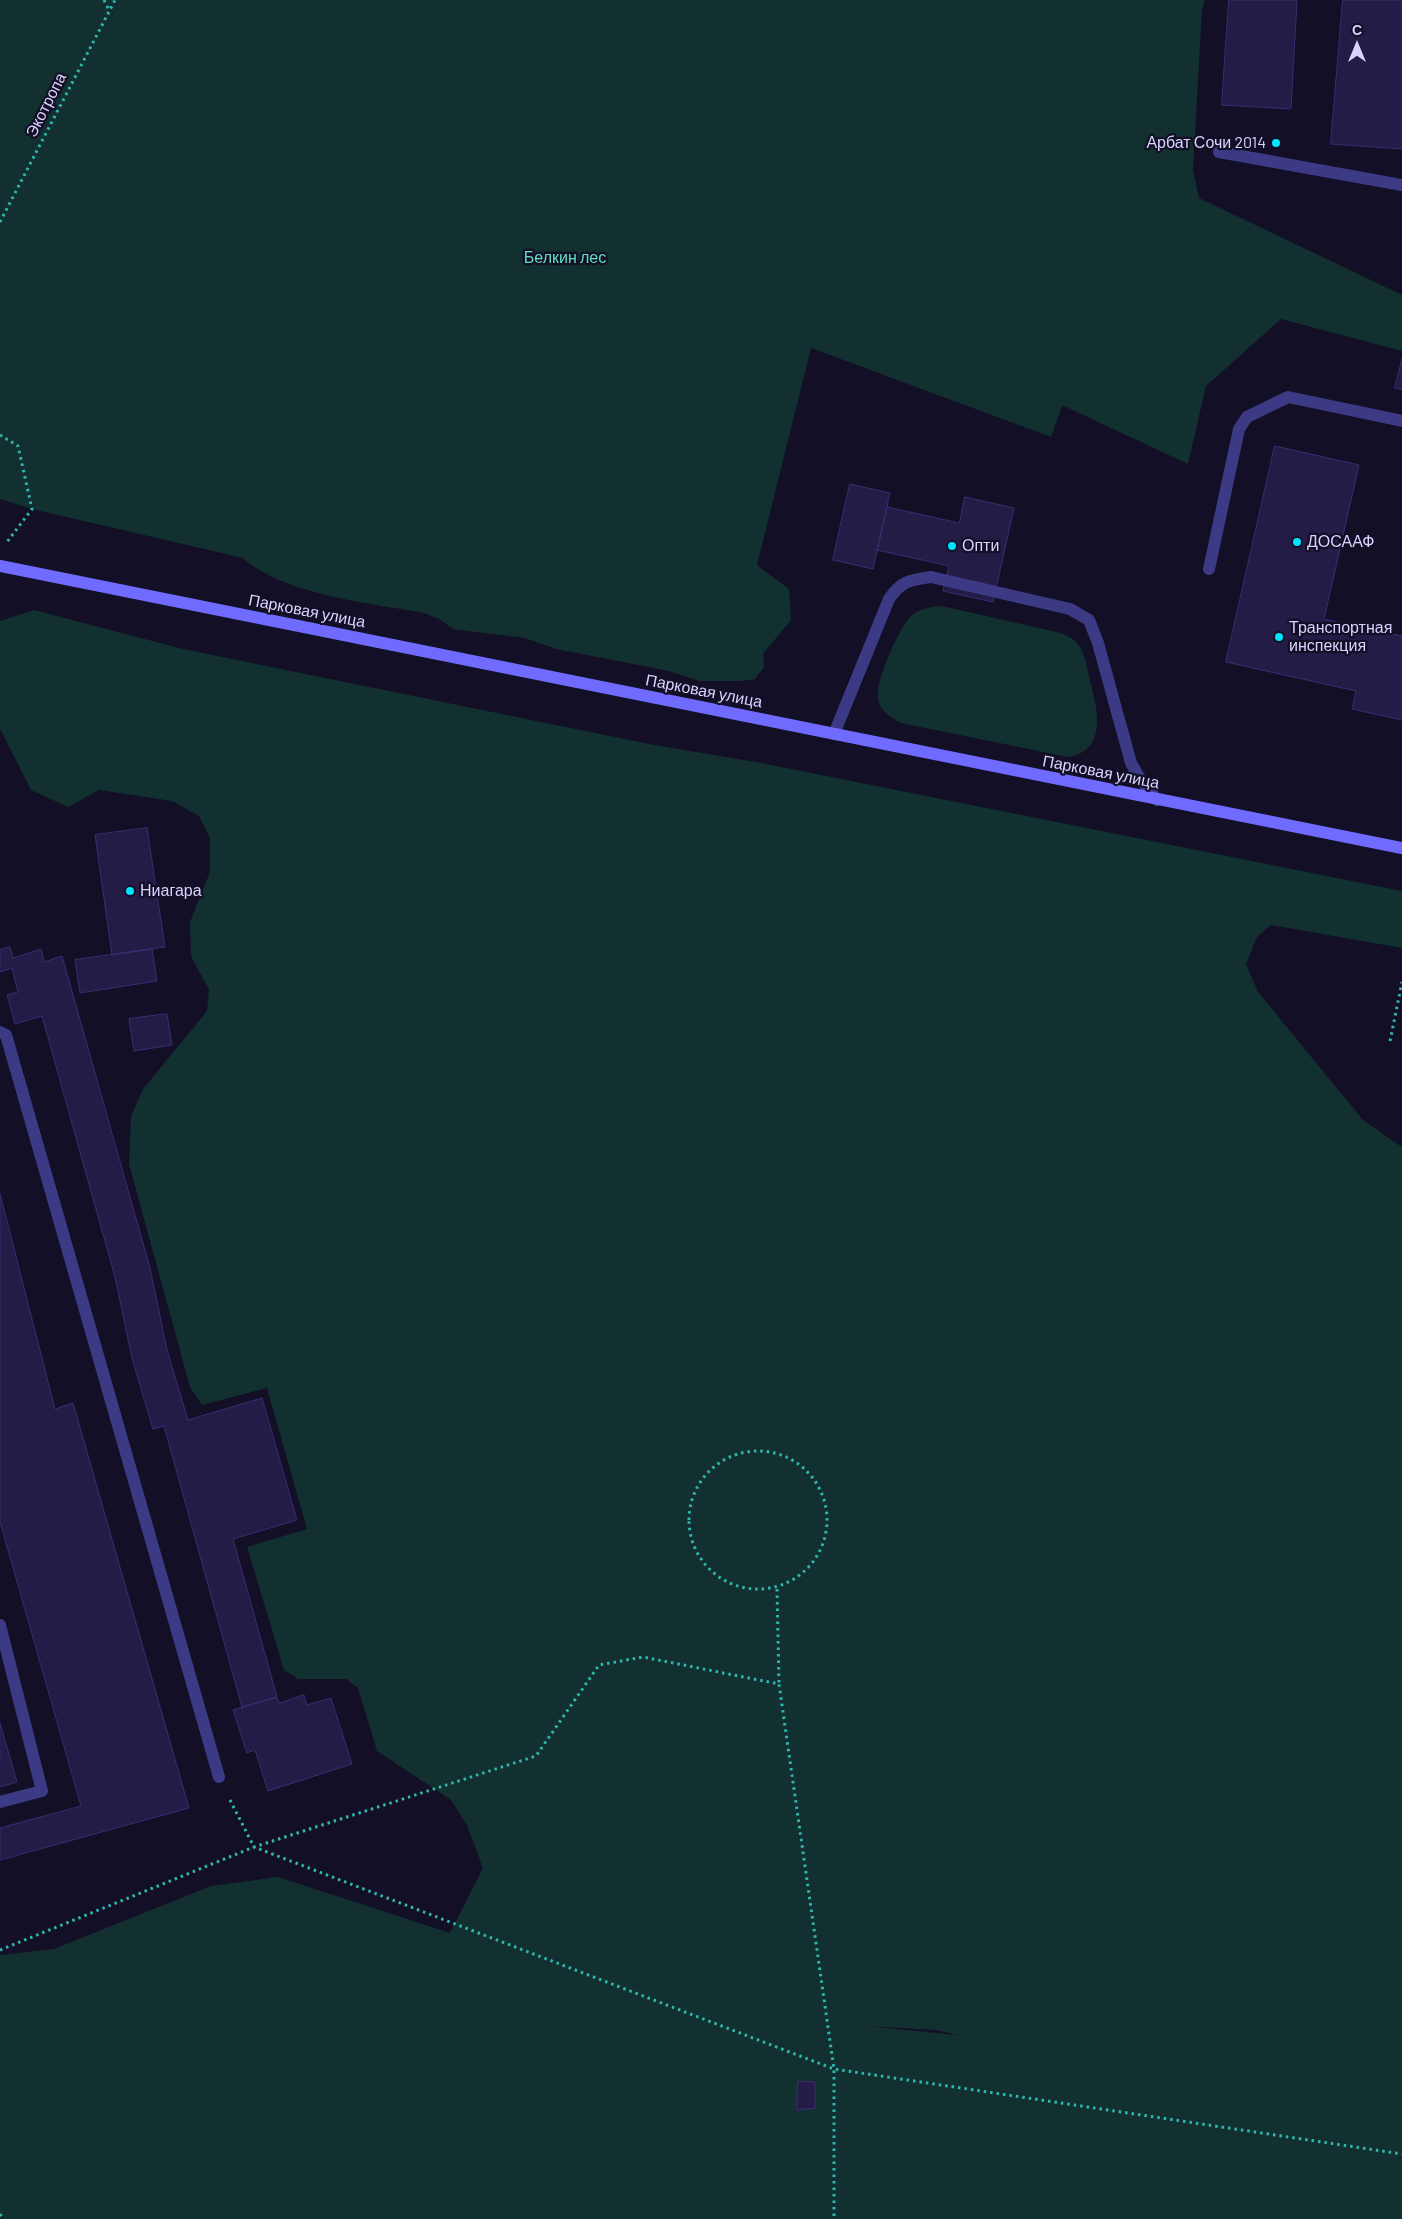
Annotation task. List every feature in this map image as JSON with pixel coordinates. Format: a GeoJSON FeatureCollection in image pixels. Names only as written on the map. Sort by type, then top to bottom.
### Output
{"type":"FeatureCollection","features":[{"type":"Feature","properties":{"kind":"main road","name":"Парковая улица"},"geometry":{"type":"LineString","coordinates":[[0,566],[1402,848]]}},
{"type":"Feature","properties":{"kind":"lane"},"geometry":{"type":"LineString","coordinates":[[1219,152],[1402,185]]}},
{"type":"Feature","properties":{"kind":"lane"},"geometry":{"type":"LineString","coordinates":[[1209,568],[1239,429],[1247,417],[1288,397],[1402,421]]}},
{"type":"Feature","properties":{"kind":"lane"},"geometry":{"type":"LineString","coordinates":[[834,734],[889,599],[897,588],[909,580],[931,577],[1070,608],[1088,620],[1098,642],[1131,763],[1139,777],[1157,800]]}},
{"type":"Feature","properties":{"kind":"lane"},"geometry":{"type":"LineString","coordinates":[[0,1032],[6,1035],[218,1777]]}},
{"type":"Feature","properties":{"kind":"lane"},"geometry":{"type":"LineString","coordinates":[[0,1625],[42,1791],[0,1802]]}},
{"type":"Feature","properties":{"kind":"path"},"geometry":{"type":"LineString","coordinates":[[104,0],[109,10]]}},
{"type":"Feature","properties":{"kind":"path","name":"Экотропа"},"geometry":{"type":"LineString","coordinates":[[0,222],[115,0]]}},
{"type":"Feature","properties":{"kind":"path"},"geometry":{"type":"LineString","coordinates":[[0,435],[18,446],[32,510],[5,544]]}},
{"type":"Feature","properties":{"kind":"path"},"geometry":{"type":"LineString","coordinates":[[1390,1041],[1402,982]]}},
{"type":"Feature","properties":{"kind":"path"},"geometry":{"type":"LineString","coordinates":[[744,1450],[792,1457],[805,1466],[812,1472],[830,1516],[817,1562],[777,1589],[731,1587],[697,1558],[687,1513],[705,1472],[744,1450]]}},
{"type":"Feature","properties":{"kind":"path"},"geometry":{"type":"LineString","coordinates":[[777,1589],[779,1684],[834,2069],[834,2219]]}},
{"type":"Feature","properties":{"kind":"path"},"geometry":{"type":"LineString","coordinates":[[0,1950],[254,1847],[536,1756],[599,1666],[643,1656],[779,1684]]}},
{"type":"Feature","properties":{"kind":"path"},"geometry":{"type":"LineString","coordinates":[[218,1777],[254,1847],[834,2069],[1402,2154]]}},
{"type":"Feature","properties":{"kind":"path"},"geometry":{"type":"LineString","coordinates":[[0,2214],[3,2219]]}},
{"type":"Feature","properties":{"kind":"green space","name":"Белкин лес"},"geometry":{"type":"Polygon","coordinates":[[[0,0],[1205,0],[1202,9],[1193,170],[1199,198],[1402,295],[1402,351],[1281,319],[1206,386],[1188,464],[1064,406],[1062,406],[1051,437],[811,348],[757,565],[789,589],[791,620],[763,654],[764,667],[755,679],[699,681],[669,671],[556,649],[525,638],[453,629],[439,619],[424,613],[329,596],[304,589],[260,571],[243,558],[32,509],[0,499],[0,0]]]}},
{"type":"Feature","properties":{"kind":"green space"},"geometry":{"type":"Polygon","coordinates":[[[942,606],[1058,633],[1076,642],[1085,658],[1097,713],[1095,737],[1090,746],[1081,753],[1068,757],[901,723],[886,714],[879,704],[878,692],[883,669],[900,632],[910,617],[920,610],[942,606]]]}},
{"type":"Feature","properties":{"kind":"green space"},"geometry":{"type":"Polygon","coordinates":[[[34,610],[183,649],[649,744],[761,763],[1402,891],[1402,948],[1271,925],[1257,937],[1246,964],[1258,992],[1363,1120],[1402,1147],[1402,2219],[0,2219],[0,1955],[54,1949],[211,1886],[278,1877],[450,1933],[483,1868],[467,1825],[451,1800],[377,1751],[358,1688],[346,1679],[298,1679],[284,1670],[247,1547],[307,1529],[267,1388],[202,1405],[190,1387],[129,1164],[131,1116],[143,1089],[207,1011],[209,990],[191,956],[190,922],[210,872],[210,838],[199,816],[172,801],[99,790],[68,807],[31,790],[0,729],[0,621],[34,610]],[[866,2026],[958,2035],[936,2030],[866,2026]]]}},
{"type":"Feature","properties":{"kind":"building"},"geometry":{"type":"Polygon","coordinates":[[[1229,0],[1297,0],[1291,109],[1222,105],[1229,0]]]}},
{"type":"Feature","properties":{"kind":"building"},"geometry":{"type":"Polygon","coordinates":[[[1343,0],[1402,0],[1402,149],[1331,144],[1343,0]]]}},
{"type":"Feature","properties":{"kind":"building"},"geometry":{"type":"Polygon","coordinates":[[[1402,359],[1402,390],[1395,388],[1402,359]]]}},
{"type":"Feature","properties":{"kind":"building","name":"ДОСААФ"},"geometry":{"type":"Polygon","coordinates":[[[1275,446],[1359,465],[1324,619],[1402,636],[1402,720],[1352,709],[1356,691],[1226,662],[1275,446]]]}},
{"type":"Feature","properties":{"kind":"building"},"geometry":{"type":"Polygon","coordinates":[[[850,484],[890,493],[873,569],[833,560],[850,484]]]}},
{"type":"Feature","properties":{"kind":"building"},"geometry":{"type":"Polygon","coordinates":[[[965,497],[1014,508],[993,602],[943,591],[949,566],[877,550],[887,507],[959,523],[965,497]]]}},
{"type":"Feature","properties":{"kind":"building","name":"Ниагара"},"geometry":{"type":"Polygon","coordinates":[[[147,828],[165,947],[112,955],[95,835],[147,828]]]}},
{"type":"Feature","properties":{"kind":"building"},"geometry":{"type":"Polygon","coordinates":[[[10,947],[13,958],[41,949],[44,962],[62,956],[150,1268],[167,1350],[188,1420],[262,1398],[297,1520],[233,1539],[277,1697],[242,1707],[164,1426],[153,1429],[132,1358],[115,1277],[42,1016],[15,1024],[7,995],[18,992],[12,968],[0,972],[0,950],[10,947]]]}},
{"type":"Feature","properties":{"kind":"building"},"geometry":{"type":"Polygon","coordinates":[[[152,949],[157,981],[80,993],[75,960],[152,949]]]}},
{"type":"Feature","properties":{"kind":"building"},"geometry":{"type":"Polygon","coordinates":[[[167,1014],[172,1045],[134,1051],[129,1019],[167,1014]]]}},
{"type":"Feature","properties":{"kind":"building"},"geometry":{"type":"Polygon","coordinates":[[[0,1194],[55,1409],[73,1403],[189,1808],[0,1860],[0,1828],[81,1806],[0,1522],[0,1194]]]}},
{"type":"Feature","properties":{"kind":"building"},"geometry":{"type":"Polygon","coordinates":[[[304,1695],[307,1705],[331,1698],[352,1764],[268,1791],[255,1750],[247,1753],[233,1710],[277,1697],[279,1703],[304,1695]]]}},
{"type":"Feature","properties":{"kind":"building"},"geometry":{"type":"Polygon","coordinates":[[[0,1723],[17,1782],[0,1787],[0,1723]]]}},
{"type":"Feature","properties":{"kind":"building"},"geometry":{"type":"Polygon","coordinates":[[[798,2081],[815,2082],[815,2108],[797,2110],[798,2081]]]}},
{"type":"Feature","properties":{"kind":"place","name":"Арбат Сочи 2014"},"geometry":{"type":"Point","coordinates":[1276,143]}},
{"type":"Feature","properties":{"kind":"place","name":"ДОСААФ"},"geometry":{"type":"Point","coordinates":[1297,542]}},
{"type":"Feature","properties":{"kind":"place","name":"Опти"},"geometry":{"type":"Point","coordinates":[952,546]}},
{"type":"Feature","properties":{"kind":"place","name":"Транспортная инспекция"},"geometry":{"type":"Point","coordinates":[1279,637]}},
{"type":"Feature","properties":{"kind":"place","name":"Ниагара"},"geometry":{"type":"Point","coordinates":[130,891]}}]}
